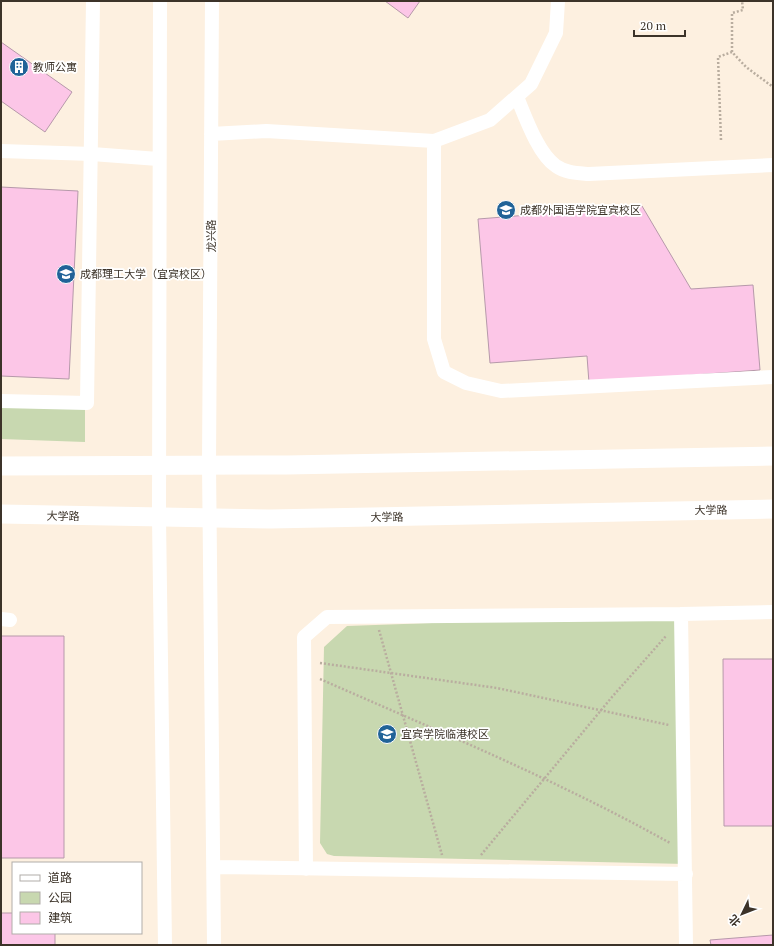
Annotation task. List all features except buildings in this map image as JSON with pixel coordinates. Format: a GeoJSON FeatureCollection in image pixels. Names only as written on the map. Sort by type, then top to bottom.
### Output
{"type":"FeatureCollection","features":[{"type":"Feature","properties":{"kind":"main road"},"geometry":{"type":"LineString","coordinates":[[1,466],[159,466],[773,456]]}},
{"type":"Feature","properties":{"kind":"main road","name":"大学路"},"geometry":{"type":"LineString","coordinates":[[1,514],[278,519],[773,509]]}},
{"type":"Feature","properties":{"kind":"street"},"geometry":{"type":"LineString","coordinates":[[1,401],[87,403],[92,154],[93,1]]}},
{"type":"Feature","properties":{"kind":"street"},"geometry":{"type":"LineString","coordinates":[[160,1],[158,159],[159,518],[164,945]]}},
{"type":"Feature","properties":{"kind":"street","name":"龙兴路"},"geometry":{"type":"LineString","coordinates":[[212,1],[209,518],[214,945]]}},
{"type":"Feature","properties":{"kind":"street"},"geometry":{"type":"LineString","coordinates":[[211,134],[266,131],[434,141],[490,120],[531,84],[556,33],[558,1]]}},
{"type":"Feature","properties":{"kind":"street"},"geometry":{"type":"LineString","coordinates":[[517,97],[540,148],[555,166],[572,173],[773,165]]}},
{"type":"Feature","properties":{"kind":"street"},"geometry":{"type":"LineString","coordinates":[[434,141],[434,339],[444,372],[466,383],[501,391],[773,377]]}},
{"type":"Feature","properties":{"kind":"street"},"geometry":{"type":"LineString","coordinates":[[1,151],[92,154],[158,159]]}},
{"type":"Feature","properties":{"kind":"street"},"geometry":{"type":"LineString","coordinates":[[306,869],[304,637],[327,617],[681,616],[773,612]]}},
{"type":"Feature","properties":{"kind":"street"},"geometry":{"type":"LineString","coordinates":[[681,616],[686,852],[686,945]]}},
{"type":"Feature","properties":{"kind":"street"},"geometry":{"type":"LineString","coordinates":[[214,867],[686,874]]}},
{"type":"Feature","properties":{"kind":"path"},"geometry":{"type":"LineString","coordinates":[[742,1],[743,10],[732,13],[732,52],[746,67],[773,87]]}},
{"type":"Feature","properties":{"kind":"path"},"geometry":{"type":"LineString","coordinates":[[721,140],[718,57],[732,52]]}},
{"type":"Feature","properties":{"kind":"path"},"geometry":{"type":"LineString","coordinates":[[468,871],[600,711],[681,616]]}},
{"type":"Feature","properties":{"kind":"path"},"geometry":{"type":"LineString","coordinates":[[376,617],[402,715],[447,871]]}},
{"type":"Feature","properties":{"kind":"path"},"geometry":{"type":"LineString","coordinates":[[305,666],[390,672],[498,688],[683,728]]}},
{"type":"Feature","properties":{"kind":"path"},"geometry":{"type":"LineString","coordinates":[[305,666],[402,715],[545,778],[623,817],[686,852]]}},
{"type":"Feature","properties":{"kind":"green space"},"geometry":{"type":"Polygon","coordinates":[[[1,407],[85,408],[85,442],[1,439],[1,407]]]}},
{"type":"Feature","properties":{"kind":"green space"},"geometry":{"type":"Polygon","coordinates":[[[681,614],[686,864],[334,856],[327,854],[320,843],[324,647],[347,626],[681,614]]]}},
{"type":"Feature","properties":{"kind":"place","name":"教师公寓"},"geometry":{"type":"Point","coordinates":[19,67]}},
{"type":"Feature","properties":{"kind":"place","name":"成都外国语学院宜宾校区"},"geometry":{"type":"Point","coordinates":[506,210]}},
{"type":"Feature","properties":{"kind":"place","name":"成都理工大学（宜宾校区）"},"geometry":{"type":"Point","coordinates":[66,274]}},
{"type":"Feature","properties":{"kind":"place","name":"宜宾学院临港校区"},"geometry":{"type":"Point","coordinates":[387,734]}}]}
